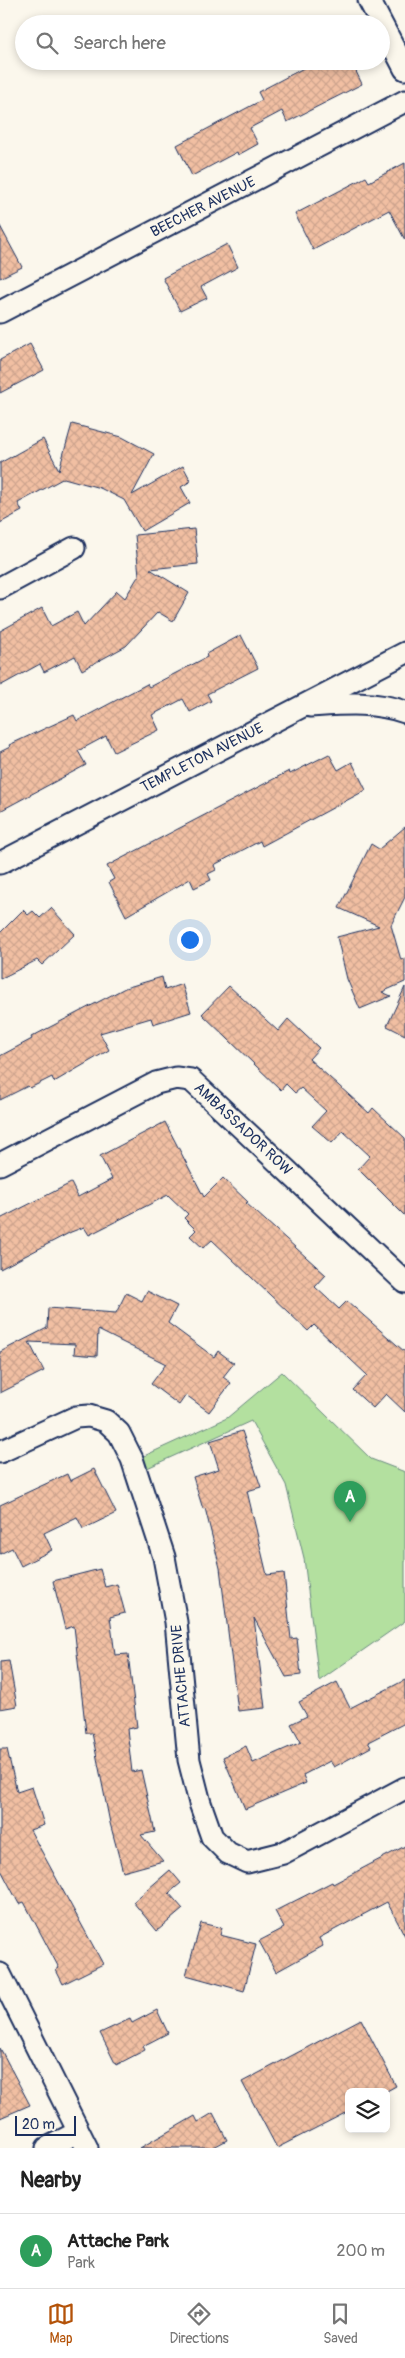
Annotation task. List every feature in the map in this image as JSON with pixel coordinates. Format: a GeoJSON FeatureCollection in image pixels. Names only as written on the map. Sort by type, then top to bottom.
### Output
{"type":"FeatureCollection","features":[{"type":"Feature","properties":{"kind":"street"},"geometry":{"type":"LineString","coordinates":[[370,0],[378,15]]}},
{"type":"Feature","properties":{"kind":"street"},"geometry":{"type":"LineString","coordinates":[[390,39],[405,69]]}},
{"type":"Feature","properties":{"kind":"street","name":"BEECHER AVENUE"},"geometry":{"type":"LineString","coordinates":[[0,312],[405,101]]}},
{"type":"Feature","properties":{"kind":"street"},"geometry":{"type":"LineString","coordinates":[[0,588],[74,548]]}},
{"type":"Feature","properties":{"kind":"street","name":"TEMPLETON AVENUE"},"geometry":{"type":"LineString","coordinates":[[0,863],[302,706],[403,657]]}},
{"type":"Feature","properties":{"kind":"street"},"geometry":{"type":"LineString","coordinates":[[302,706],[386,705],[405,712]]}},
{"type":"Feature","properties":{"kind":"street","name":"AMBASSADOR ROW"},"geometry":{"type":"LineString","coordinates":[[0,1164],[156,1083],[176,1078],[191,1080],[405,1282]]}},
{"type":"Feature","properties":{"kind":"street","name":"ATTACHE DRIVE"},"geometry":{"type":"LineString","coordinates":[[0,1452],[76,1417],[89,1416],[106,1421],[119,1433],[132,1459],[164,1557],[176,1622],[189,1760],[200,1803],[212,1837],[228,1853],[247,1862],[284,1853],[405,1788]]}},
{"type":"Feature","properties":{"kind":"street"},"geometry":{"type":"LineString","coordinates":[[0,1974],[82,2140],[47,2148]]}},
{"type":"Feature","properties":{"kind":"green space"},"geometry":{"type":"Polygon","coordinates":[[[282,1372],[371,1459],[405,1472],[405,1621],[319,1681],[304,1558],[286,1485],[251,1421],[145,1469],[144,1456],[227,1418],[282,1372]]]}},
{"type":"Feature","properties":{"kind":"building"},"geometry":{"type":"Polygon","coordinates":[[[300,70],[355,70],[362,84],[287,122],[282,111],[250,128],[258,144],[238,155],[237,152],[192,176],[177,145],[262,100],[258,92],[300,70]]]}},
{"type":"Feature","properties":{"kind":"building"},"geometry":{"type":"Polygon","coordinates":[[[405,163],[405,240],[389,210],[313,250],[295,214],[366,177],[369,182],[405,163]]]}},
{"type":"Feature","properties":{"kind":"building"},"geometry":{"type":"Polygon","coordinates":[[[0,226],[22,267],[0,278],[0,226]]]}},
{"type":"Feature","properties":{"kind":"building"},"geometry":{"type":"Polygon","coordinates":[[[227,244],[238,267],[201,287],[207,298],[180,311],[163,278],[227,244]]]}},
{"type":"Feature","properties":{"kind":"building"},"geometry":{"type":"Polygon","coordinates":[[[30,344],[44,370],[0,393],[0,360],[30,344]]]}},
{"type":"Feature","properties":{"kind":"building"},"geometry":{"type":"Polygon","coordinates":[[[72,424],[122,437],[154,454],[132,495],[183,466],[191,481],[181,487],[190,503],[142,531],[124,500],[100,488],[64,478],[18,503],[22,511],[0,523],[0,463],[43,439],[59,470],[72,424]]]}},
{"type":"Feature","properties":{"kind":"building"},"geometry":{"type":"Polygon","coordinates":[[[194,529],[198,564],[150,569],[189,593],[173,621],[158,612],[126,646],[82,670],[75,656],[44,672],[40,664],[0,686],[0,631],[42,608],[51,626],[77,612],[84,626],[117,591],[125,598],[139,575],[135,535],[194,529]]]}},
{"type":"Feature","properties":{"kind":"building"},"geometry":{"type":"Polygon","coordinates":[[[241,635],[258,668],[207,694],[211,701],[190,712],[183,699],[152,715],[159,730],[114,752],[106,736],[78,751],[86,765],[0,811],[0,752],[10,747],[9,745],[74,715],[77,721],[147,684],[149,687],[207,657],[206,654],[241,635]]]}},
{"type":"Feature","properties":{"kind":"building"},"geometry":{"type":"Polygon","coordinates":[[[329,754],[338,770],[352,762],[366,790],[262,846],[260,841],[214,865],[216,870],[208,874],[211,880],[194,888],[190,879],[126,916],[109,882],[114,879],[107,866],[289,771],[290,774],[329,754]]]}},
{"type":"Feature","properties":{"kind":"building"},"geometry":{"type":"Polygon","coordinates":[[[405,827],[405,897],[391,925],[401,960],[405,958],[405,982],[382,992],[391,996],[360,1009],[347,979],[337,937],[379,926],[339,908],[371,844],[379,849],[405,827]]]}},
{"type":"Feature","properties":{"kind":"building"},"geometry":{"type":"Polygon","coordinates":[[[51,908],[75,934],[42,965],[37,960],[0,979],[0,933],[23,910],[28,915],[33,911],[40,918],[51,908]]]}},
{"type":"Feature","properties":{"kind":"building"},"geometry":{"type":"Polygon","coordinates":[[[162,977],[165,990],[182,984],[191,1012],[153,1024],[151,1018],[100,1033],[109,1050],[54,1082],[52,1077],[0,1100],[0,1056],[32,1039],[31,1037],[125,988],[162,977]]]}},
{"type":"Feature","properties":{"kind":"building"},"geometry":{"type":"Polygon","coordinates":[[[229,986],[278,1031],[288,1019],[319,1048],[309,1059],[369,1113],[373,1108],[405,1138],[405,1216],[358,1169],[370,1156],[343,1131],[332,1143],[312,1126],[326,1111],[301,1088],[295,1093],[286,1084],[281,1090],[202,1014],[229,986]]]}},
{"type":"Feature","properties":{"kind":"building"},"geometry":{"type":"Polygon","coordinates":[[[405,987],[405,1035],[387,1026],[405,987]]]}},
{"type":"Feature","properties":{"kind":"building"},"geometry":{"type":"Polygon","coordinates":[[[165,1122],[204,1197],[223,1178],[248,1202],[246,1203],[326,1275],[315,1287],[339,1309],[347,1301],[405,1352],[405,1412],[386,1394],[373,1408],[353,1390],[367,1375],[314,1325],[308,1331],[212,1240],[203,1248],[190,1236],[196,1230],[184,1218],[188,1214],[168,1195],[89,1235],[84,1227],[71,1232],[0,1269],[0,1219],[71,1183],[78,1197],[112,1179],[100,1156],[165,1122]]]}},
{"type":"Feature","properties":{"kind":"building"},"geometry":{"type":"Polygon","coordinates":[[[147,1291],[177,1306],[168,1323],[214,1357],[218,1351],[234,1363],[223,1377],[231,1383],[209,1412],[186,1395],[179,1405],[151,1384],[166,1364],[98,1330],[97,1356],[74,1354],[75,1344],[29,1342],[44,1371],[0,1393],[0,1352],[47,1328],[48,1308],[116,1313],[126,1293],[142,1301],[147,1291]]]}},
{"type":"Feature","properties":{"kind":"building"},"geometry":{"type":"Polygon","coordinates":[[[242,1431],[261,1487],[247,1491],[267,1575],[284,1573],[291,1639],[297,1638],[301,1675],[286,1677],[254,1618],[265,1708],[238,1711],[220,1568],[205,1508],[203,1509],[193,1477],[219,1469],[210,1441],[242,1431]]]}},
{"type":"Feature","properties":{"kind":"building"},"geometry":{"type":"Polygon","coordinates":[[[94,1469],[116,1513],[83,1529],[77,1517],[44,1533],[52,1550],[21,1566],[12,1548],[0,1554],[0,1505],[67,1474],[70,1481],[94,1469]]]}},
{"type":"Feature","properties":{"kind":"building"},"geometry":{"type":"Polygon","coordinates":[[[100,1569],[105,1587],[117,1584],[125,1613],[110,1617],[115,1655],[128,1654],[137,1727],[127,1729],[132,1772],[141,1770],[155,1832],[141,1835],[163,1861],[123,1872],[110,1823],[92,1733],[86,1733],[74,1626],[65,1629],[53,1581],[100,1569]]]}},
{"type":"Feature","properties":{"kind":"building"},"geometry":{"type":"Polygon","coordinates":[[[9,1661],[17,1706],[0,1709],[0,1662],[9,1661]]]}},
{"type":"Feature","properties":{"kind":"building"},"geometry":{"type":"Polygon","coordinates":[[[405,1680],[405,1723],[368,1742],[371,1747],[334,1767],[330,1761],[303,1775],[306,1783],[245,1809],[223,1757],[246,1746],[253,1763],[301,1742],[291,1724],[307,1716],[299,1702],[337,1682],[350,1708],[405,1680]]]}},
{"type":"Feature","properties":{"kind":"building"},"geometry":{"type":"Polygon","coordinates":[[[0,1749],[7,1749],[17,1792],[32,1787],[44,1825],[30,1830],[103,1964],[63,1984],[56,1970],[59,1968],[24,1902],[19,1904],[0,1868],[0,1749]]]}},
{"type":"Feature","properties":{"kind":"building"},"geometry":{"type":"Polygon","coordinates":[[[405,1846],[405,1936],[387,1902],[319,1938],[323,1946],[276,1972],[259,1941],[284,1928],[275,1911],[332,1882],[333,1884],[405,1846]]]}},
{"type":"Feature","properties":{"kind":"building"},"geometry":{"type":"Polygon","coordinates":[[[170,1870],[181,1883],[169,1893],[183,1909],[157,1931],[133,1902],[170,1870]]]}},
{"type":"Feature","properties":{"kind":"building"},"geometry":{"type":"Polygon","coordinates":[[[201,1923],[222,1928],[220,1935],[256,1944],[244,1991],[186,1975],[201,1923]]]}},
{"type":"Feature","properties":{"kind":"building"},"geometry":{"type":"Polygon","coordinates":[[[157,2010],[168,2033],[143,2046],[145,2050],[116,2065],[100,2033],[130,2019],[132,2023],[157,2010]]]}},
{"type":"Feature","properties":{"kind":"building"},"geometry":{"type":"Polygon","coordinates":[[[361,2019],[396,2086],[390,2089],[345,2088],[345,2113],[277,2148],[242,2082],[361,2019]]]}},
{"type":"Feature","properties":{"kind":"building"},"geometry":{"type":"Polygon","coordinates":[[[0,2048],[30,2105],[0,2118],[0,2048]]]}},
{"type":"Feature","properties":{"kind":"building"},"geometry":{"type":"Polygon","coordinates":[[[213,2113],[227,2140],[212,2148],[140,2148],[195,2116],[198,2122],[213,2113]]]}},
{"type":"Feature","properties":{"kind":"place","name":"Attache Park"},"geometry":{"type":"Point","coordinates":[350,1522]}}]}
